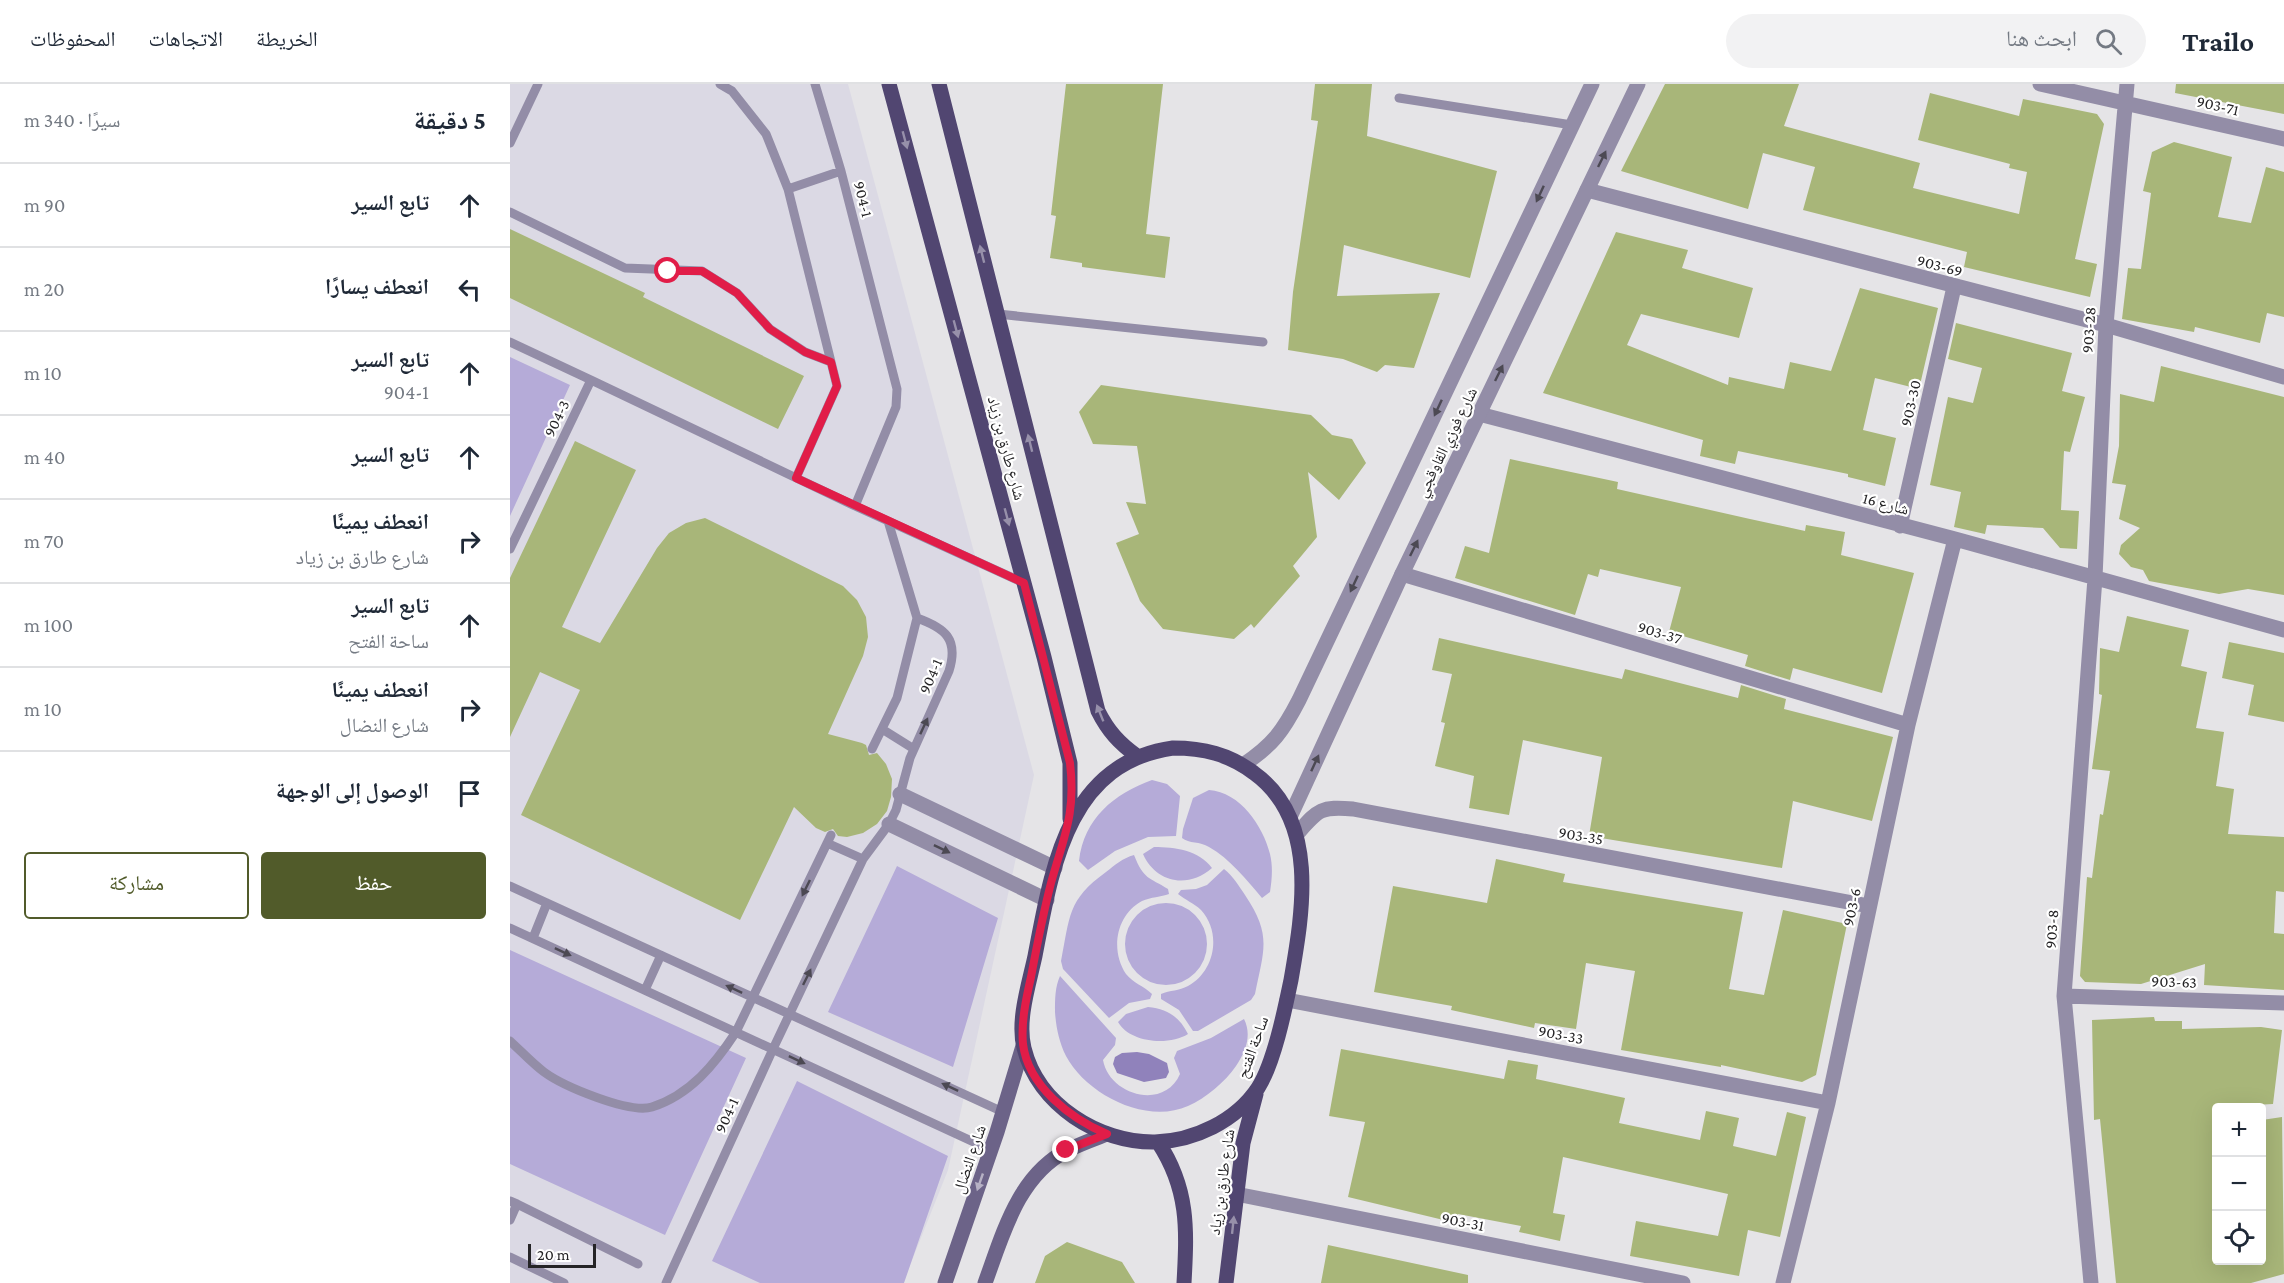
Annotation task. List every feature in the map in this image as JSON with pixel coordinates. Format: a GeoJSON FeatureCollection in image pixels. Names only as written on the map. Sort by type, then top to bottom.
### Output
{"type":"FeatureCollection","features":[{"type":"Feature","properties":{"kind":"main road","name":"شارع طارق بن زياد"},"geometry":{"type":"LineString","coordinates":[[890,84],[1070,763],[1072,783],[1070,825]]}},
{"type":"Feature","properties":{"kind":"main road","name":"شارع طارق بن زياد"},"geometry":{"type":"LineString","coordinates":[[939,84],[1098,711],[1106,728],[1119,743],[1137,756]]}},
{"type":"Feature","properties":{"kind":"main road","name":"ساحة الفتح"},"geometry":{"type":"LineString","coordinates":[[1191,748],[1210,751],[1243,765],[1263,779],[1290,817],[1297,834],[1301,870],[1300,915],[1287,1000],[1275,1045],[1258,1087],[1231,1115],[1215,1126],[1187,1137],[1158,1142],[1136,1141],[1089,1127],[1067,1112],[1048,1093],[1033,1071],[1023,1046],[1023,1014],[1047,900],[1070,825],[1088,794],[1102,779],[1137,756],[1155,751],[1191,748]]}},
{"type":"Feature","properties":{"kind":"main road","name":"شارع النضال"},"geometry":{"type":"LineString","coordinates":[[945,1283],[991,1150],[1023,1046]]}},
{"type":"Feature","properties":{"kind":"main road","name":"شارع طارق بن زياد"},"geometry":{"type":"LineString","coordinates":[[1226,1283],[1243,1143],[1258,1087]]}},
{"type":"Feature","properties":{"kind":"main road"},"geometry":{"type":"LineString","coordinates":[[985,1283],[1010,1213],[1035,1174],[1066,1150],[1107,1134]]}},
{"type":"Feature","properties":{"kind":"main road","name":"شارع طارق بن زياد"},"geometry":{"type":"LineString","coordinates":[[1158,1142],[1172,1164],[1181,1189],[1187,1227],[1184,1283]]}},
{"type":"Feature","properties":{"kind":"street","name":"شارع فوزي القاوقجي"},"geometry":{"type":"LineString","coordinates":[[1243,765],[1266,750],[1281,734],[1299,700],[1592,84]]}},
{"type":"Feature","properties":{"kind":"street","name":"شارع فوزي القاوقجي"},"geometry":{"type":"LineString","coordinates":[[1290,817],[1402,574],[1638,84]]}},
{"type":"Feature","properties":{"kind":"street","name":"903-71"},"geometry":{"type":"LineString","coordinates":[[2040,84],[2284,139]]}},
{"type":"Feature","properties":{"kind":"street","name":"903-28"},"geometry":{"type":"LineString","coordinates":[[2095,578],[2106,325],[2127,84]]}},
{"type":"Feature","properties":{"kind":"street","name":"903-69"},"geometry":{"type":"LineString","coordinates":[[1587,190],[2106,325],[2284,377]]}},
{"type":"Feature","properties":{"kind":"street","name":"903-30"},"geometry":{"type":"LineString","coordinates":[[1900,526],[1954,287]]}},
{"type":"Feature","properties":{"kind":"street","name":"شارع 16"},"geometry":{"type":"LineString","coordinates":[[1479,414],[1955,539],[2284,630]]}},
{"type":"Feature","properties":{"kind":"street","name":"903-6"},"geometry":{"type":"LineString","coordinates":[[1783,1283],[1827,1103],[1908,725],[1955,539]]}},
{"type":"Feature","properties":{"kind":"street","name":"903-37"},"geometry":{"type":"LineString","coordinates":[[1402,574],[1908,725]]}},
{"type":"Feature","properties":{"kind":"street","name":"903-8"},"geometry":{"type":"LineString","coordinates":[[2091,1283],[2064,996],[2095,578]]}},
{"type":"Feature","properties":{"kind":"street"},"geometry":{"type":"LineString","coordinates":[[900,794],[1055,868]]}},
{"type":"Feature","properties":{"kind":"street","name":"903-35"},"geometry":{"type":"LineString","coordinates":[[1297,834],[1322,809],[1328,807],[1353,809],[1869,906]]}},
{"type":"Feature","properties":{"kind":"street"},"geometry":{"type":"LineString","coordinates":[[889,824],[1047,900]]}},
{"type":"Feature","properties":{"kind":"street","name":"903-63"},"geometry":{"type":"LineString","coordinates":[[2064,996],[2284,1003]]}},
{"type":"Feature","properties":{"kind":"street","name":"903-33"},"geometry":{"type":"LineString","coordinates":[[1287,1000],[1827,1103]]}},
{"type":"Feature","properties":{"kind":"street","name":"903-31"},"geometry":{"type":"LineString","coordinates":[[1236,1194],[1683,1283]]}},
{"type":"Feature","properties":{"kind":"lane"},"geometry":{"type":"LineString","coordinates":[[510,143],[538,84]]}},
{"type":"Feature","properties":{"kind":"lane"},"geometry":{"type":"LineString","coordinates":[[720,84],[732,91],[766,134],[788,189],[837,386],[796,478]]}},
{"type":"Feature","properties":{"kind":"lane","name":"904-1"},"geometry":{"type":"LineString","coordinates":[[815,84],[842,171],[897,389],[896,407],[855,506]]}},
{"type":"Feature","properties":{"kind":"lane"},"geometry":{"type":"LineString","coordinates":[[1400,98],[1572,125]]}},
{"type":"Feature","properties":{"kind":"lane"},"geometry":{"type":"LineString","coordinates":[[788,189],[842,171]]}},
{"type":"Feature","properties":{"kind":"lane"},"geometry":{"type":"LineString","coordinates":[[510,212],[625,268],[702,271],[737,293],[770,329],[805,352],[831,362]]}},
{"type":"Feature","properties":{"kind":"lane"},"geometry":{"type":"LineString","coordinates":[[998,314],[1263,342]]}},
{"type":"Feature","properties":{"kind":"lane"},"geometry":{"type":"LineString","coordinates":[[510,342],[855,506],[1024,583]]}},
{"type":"Feature","properties":{"kind":"lane","name":"904-3"},"geometry":{"type":"LineString","coordinates":[[510,549],[591,380]]}},
{"type":"Feature","properties":{"kind":"lane"},"geometry":{"type":"LineString","coordinates":[[872,749],[904,678],[917,618],[888,521]]}},
{"type":"Feature","properties":{"kind":"lane","name":"904-1"},"geometry":{"type":"LineString","coordinates":[[666,1283],[772,1049],[863,859],[889,824],[914,749],[953,658],[952,644],[945,633],[935,625],[917,618]]}},
{"type":"Feature","properties":{"kind":"lane"},"geometry":{"type":"LineString","coordinates":[[882,729],[914,749]]}},
{"type":"Feature","properties":{"kind":"lane"},"geometry":{"type":"LineString","coordinates":[[510,1041],[544,1072],[572,1088],[620,1105],[649,1108],[681,1095],[718,1060],[736,1032],[829,839],[863,859]]}},
{"type":"Feature","properties":{"kind":"lane"},"geometry":{"type":"LineString","coordinates":[[510,886],[1003,1112]]}},
{"type":"Feature","properties":{"kind":"lane"},"geometry":{"type":"LineString","coordinates":[[533,938],[547,903]]}},
{"type":"Feature","properties":{"kind":"lane"},"geometry":{"type":"LineString","coordinates":[[510,928],[991,1150]]}},
{"type":"Feature","properties":{"kind":"lane"},"geometry":{"type":"LineString","coordinates":[[645,990],[661,955]]}},
{"type":"Feature","properties":{"kind":"lane"},"geometry":{"type":"LineString","coordinates":[[510,1220],[514,1202],[638,1264]]}},
{"type":"Feature","properties":{"kind":"lane"},"geometry":{"type":"LineString","coordinates":[[510,1257],[564,1283]]}},
{"type":"Feature","properties":{"kind":"shaded area"},"geometry":{"type":"Polygon","coordinates":[[[510,84],[848,84],[1034,775],[948,1170],[903,1283],[510,1283],[510,84]]]}},
{"type":"Feature","properties":{"kind":"shaded area"},"geometry":{"type":"Polygon","coordinates":[[[510,357],[570,385],[510,516],[510,357]]]}},
{"type":"Feature","properties":{"kind":"shaded area"},"geometry":{"type":"Polygon","coordinates":[[[1152,780],[1167,784],[1180,796],[1176,836],[1148,837],[1115,851],[1088,870],[1079,861],[1087,832],[1094,820],[1114,800],[1152,780]]]}},
{"type":"Feature","properties":{"kind":"shaded area"},"geometry":{"type":"Polygon","coordinates":[[[1209,790],[1220,792],[1240,804],[1262,832],[1270,854],[1272,873],[1270,892],[1262,898],[1224,857],[1206,845],[1182,838],[1193,798],[1209,790]]]}},
{"type":"Feature","properties":{"kind":"shaded area"},"geometry":{"type":"Polygon","coordinates":[[[1154,847],[1193,853],[1212,868],[1193,879],[1173,880],[1164,877],[1149,864],[1143,854],[1154,847]]]}},
{"type":"Feature","properties":{"kind":"shaded area"},"geometry":{"type":"Polygon","coordinates":[[[1134,855],[1144,874],[1168,889],[1169,894],[1142,901],[1133,907],[1121,924],[1117,944],[1121,965],[1129,977],[1152,994],[1150,999],[1129,1003],[1109,1018],[1063,969],[1061,961],[1069,921],[1077,901],[1093,882],[1119,862],[1134,855]]]}},
{"type":"Feature","properties":{"kind":"shaded area"},"geometry":{"type":"Polygon","coordinates":[[[897,866],[998,918],[953,1067],[828,1012],[897,866]]]}},
{"type":"Feature","properties":{"kind":"shaded area"},"geometry":{"type":"Polygon","coordinates":[[[1224,869],[1240,888],[1259,921],[1264,943],[1261,965],[1255,994],[1251,1000],[1198,1031],[1193,1031],[1179,1010],[1161,999],[1161,994],[1185,988],[1204,971],[1210,961],[1212,951],[1212,929],[1201,910],[1178,894],[1181,890],[1196,889],[1207,885],[1224,869]]]}},
{"type":"Feature","properties":{"kind":"shaded area"},"geometry":{"type":"Polygon","coordinates":[[[1158,903],[1174,903],[1189,910],[1200,921],[1207,936],[1204,960],[1195,973],[1174,985],[1158,985],[1143,978],[1132,967],[1125,952],[1125,936],[1132,921],[1143,910],[1158,903]]]}},
{"type":"Feature","properties":{"kind":"shaded area"},"geometry":{"type":"Polygon","coordinates":[[[510,950],[746,1058],[665,1235],[510,1164],[510,950]]]}},
{"type":"Feature","properties":{"kind":"shaded area"},"geometry":{"type":"Polygon","coordinates":[[[1060,976],[1116,1038],[1115,1045],[1103,1060],[1107,1072],[1126,1090],[1150,1095],[1162,1092],[1172,1085],[1180,1074],[1174,1058],[1177,1051],[1211,1038],[1244,1019],[1248,1037],[1243,1055],[1221,1084],[1202,1099],[1188,1106],[1172,1111],[1154,1112],[1136,1109],[1119,1102],[1102,1094],[1088,1083],[1075,1070],[1066,1056],[1058,1034],[1055,1012],[1056,989],[1060,976]]]}},
{"type":"Feature","properties":{"kind":"shaded area"},"geometry":{"type":"Polygon","coordinates":[[[1148,1007],[1172,1014],[1181,1022],[1188,1034],[1171,1040],[1150,1040],[1131,1034],[1118,1022],[1126,1014],[1148,1007]]]}},
{"type":"Feature","properties":{"kind":"shaded area"},"geometry":{"type":"Polygon","coordinates":[[[1122,1053],[1149,1054],[1167,1063],[1169,1072],[1166,1078],[1144,1082],[1117,1073],[1113,1064],[1115,1057],[1122,1053]]]}},
{"type":"Feature","properties":{"kind":"shaded area"},"geometry":{"type":"Polygon","coordinates":[[[797,1081],[948,1156],[904,1283],[760,1283],[712,1261],[797,1081]]]}},
{"type":"Feature","properties":{"kind":"building"},"geometry":{"type":"Polygon","coordinates":[[[1066,84],[1163,84],[1146,234],[1170,237],[1165,278],[1082,267],[1082,263],[1050,258],[1056,216],[1051,215],[1066,84]]]}},
{"type":"Feature","properties":{"kind":"building"},"geometry":{"type":"Polygon","coordinates":[[[1315,84],[1372,84],[1367,136],[1497,171],[1470,278],[1344,245],[1337,296],[1440,293],[1414,368],[1385,365],[1377,372],[1343,359],[1288,350],[1293,292],[1318,121],[1311,120],[1315,84]]]}},
{"type":"Feature","properties":{"kind":"building"},"geometry":{"type":"Polygon","coordinates":[[[1665,84],[1799,84],[1784,126],[1920,163],[1913,188],[2019,214],[2027,172],[2009,168],[2010,164],[1918,140],[1930,93],[2019,116],[2023,99],[2097,114],[2104,124],[2075,259],[2097,264],[2090,297],[1964,267],[1967,252],[1803,210],[1815,167],[1763,153],[1748,209],[1621,171],[1665,84]]]}},
{"type":"Feature","properties":{"kind":"building"},"geometry":{"type":"Polygon","coordinates":[[[2176,84],[2284,84],[2284,114],[2175,93],[2176,84]]]}},
{"type":"Feature","properties":{"kind":"building"},"geometry":{"type":"Polygon","coordinates":[[[2174,142],[2232,157],[2218,217],[2251,223],[2266,167],[2284,172],[2284,317],[2267,313],[2260,343],[2195,327],[2194,332],[2122,319],[2128,268],[2141,269],[2151,193],[2143,191],[2152,152],[2174,142]]]}},
{"type":"Feature","properties":{"kind":"building"},"geometry":{"type":"Polygon","coordinates":[[[510,229],[645,293],[643,297],[804,376],[778,429],[510,298],[510,229]]]}},
{"type":"Feature","properties":{"kind":"building"},"geometry":{"type":"Polygon","coordinates":[[[1616,232],[1688,250],[1682,268],[1753,288],[1739,338],[1641,314],[1627,345],[1728,385],[1729,377],[1784,389],[1790,362],[1831,371],[1860,288],[1938,308],[1919,389],[1875,378],[1863,430],[1896,438],[1885,486],[1848,477],[1848,474],[1738,451],[1735,464],[1700,456],[1703,440],[1543,393],[1616,232]]]}},
{"type":"Feature","properties":{"kind":"building"},"geometry":{"type":"Polygon","coordinates":[[[1956,323],[2072,353],[2062,391],[2085,397],[2070,452],[2064,451],[2061,510],[2079,511],[2077,549],[2060,548],[2043,528],[1987,525],[1985,534],[1954,527],[1961,492],[1930,485],[1948,397],[1973,403],[1982,368],[1948,359],[1956,323]]]}},
{"type":"Feature","properties":{"kind":"building"},"geometry":{"type":"Polygon","coordinates":[[[2161,366],[2284,397],[2284,595],[2248,589],[2219,594],[2149,581],[2143,570],[2131,567],[2119,554],[2121,545],[2140,528],[2119,519],[2126,485],[2112,483],[2119,446],[2120,394],[2154,402],[2161,366]]]}},
{"type":"Feature","properties":{"kind":"building"},"geometry":{"type":"Polygon","coordinates":[[[1101,385],[1311,415],[1332,435],[1352,439],[1366,463],[1339,500],[1308,472],[1317,537],[1293,566],[1300,576],[1254,628],[1251,624],[1234,639],[1163,629],[1140,601],[1116,543],[1139,534],[1126,502],[1146,504],[1137,446],[1093,444],[1079,412],[1101,385]]]}},
{"type":"Feature","properties":{"kind":"building"},"geometry":{"type":"Polygon","coordinates":[[[575,441],[636,470],[562,627],[600,643],[657,548],[669,533],[686,523],[705,518],[843,586],[857,600],[866,617],[868,637],[863,656],[828,734],[866,745],[869,755],[877,753],[886,764],[892,779],[887,811],[877,824],[863,833],[847,837],[838,836],[833,829],[825,832],[816,828],[794,807],[740,920],[521,815],[580,690],[540,672],[510,737],[510,578],[575,441]]]}},
{"type":"Feature","properties":{"kind":"building"},"geometry":{"type":"Polygon","coordinates":[[[1510,459],[1618,482],[1617,489],[1805,531],[1806,525],[1845,532],[1841,555],[1914,573],[1882,693],[1793,668],[1790,680],[1745,666],[1748,655],[1669,632],[1681,587],[1600,569],[1598,577],[1588,574],[1575,615],[1455,578],[1465,546],[1489,553],[1510,459]]]}},
{"type":"Feature","properties":{"kind":"building"},"geometry":{"type":"Polygon","coordinates":[[[2127,616],[2189,630],[2181,666],[2207,672],[2196,728],[2224,732],[2216,786],[2234,789],[2228,834],[2284,837],[2284,892],[2276,891],[2274,933],[2284,934],[2284,990],[2204,985],[2205,964],[2141,984],[2085,982],[2080,976],[2087,877],[2092,878],[2100,814],[2103,815],[2110,771],[2092,769],[2102,695],[2099,694],[2100,648],[2119,652],[2127,616]]]}},
{"type":"Feature","properties":{"kind":"building"},"geometry":{"type":"Polygon","coordinates":[[[1439,638],[1622,679],[1625,669],[1738,698],[1741,685],[1786,699],[1784,709],[1893,737],[1872,821],[1793,801],[1782,868],[1589,836],[1602,757],[1523,740],[1509,815],[1469,808],[1474,776],[1435,766],[1445,723],[1441,722],[1452,674],[1432,670],[1439,638]]]}},
{"type":"Feature","properties":{"kind":"building"},"geometry":{"type":"Polygon","coordinates":[[[2229,642],[2284,653],[2284,722],[2248,715],[2254,685],[2222,678],[2229,642]]]}},
{"type":"Feature","properties":{"kind":"building"},"geometry":{"type":"Polygon","coordinates":[[[1496,859],[1565,874],[1563,882],[1743,912],[1729,989],[1764,995],[1783,910],[1847,924],[1816,1075],[1802,1082],[1721,1065],[1721,1067],[1621,1050],[1635,971],[1586,963],[1576,1029],[1535,1023],[1534,1028],[1451,1010],[1452,1006],[1374,992],[1393,886],[1487,903],[1496,859]]]}},
{"type":"Feature","properties":{"kind":"building"},"geometry":{"type":"Polygon","coordinates":[[[2154,1017],[2155,1021],[2182,1021],[2182,1029],[2261,1027],[2282,1030],[2273,1104],[2212,1103],[2212,1265],[2266,1265],[2266,1119],[2282,1117],[2284,1274],[2251,1283],[2116,1283],[2100,1119],[2094,1120],[2092,1020],[2154,1017]]]}},
{"type":"Feature","properties":{"kind":"building"},"geometry":{"type":"Polygon","coordinates":[[[1341,1049],[1504,1079],[1508,1060],[1538,1065],[1536,1079],[1625,1098],[1619,1123],[1700,1140],[1706,1111],[1739,1118],[1733,1146],[1776,1156],[1787,1112],[1806,1117],[1780,1237],[1748,1230],[1739,1276],[1630,1256],[1636,1221],[1718,1236],[1728,1194],[1563,1157],[1553,1213],[1565,1215],[1560,1241],[1519,1232],[1521,1226],[1458,1214],[1456,1223],[1348,1197],[1365,1122],[1329,1116],[1341,1049]]]}},
{"type":"Feature","properties":{"kind":"building"},"geometry":{"type":"Polygon","coordinates":[[[1067,1242],[1122,1262],[1135,1283],[1035,1283],[1045,1256],[1067,1242]]]}},
{"type":"Feature","properties":{"kind":"building"},"geometry":{"type":"Polygon","coordinates":[[[1328,1245],[1468,1275],[1468,1283],[1321,1283],[1328,1245]]]}},
{"type":"Feature","properties":{"kind":"route"},"geometry":{"type":"LineString","coordinates":[[668,271],[702,271],[737,293],[770,329],[805,352],[831,362],[837,386],[796,478],[1024,583],[1070,763],[1072,803],[1070,825],[1058,857],[1047,900],[1023,1014],[1023,1046],[1033,1071],[1048,1093],[1067,1112],[1089,1127],[1107,1134],[1066,1150]]}}]}
